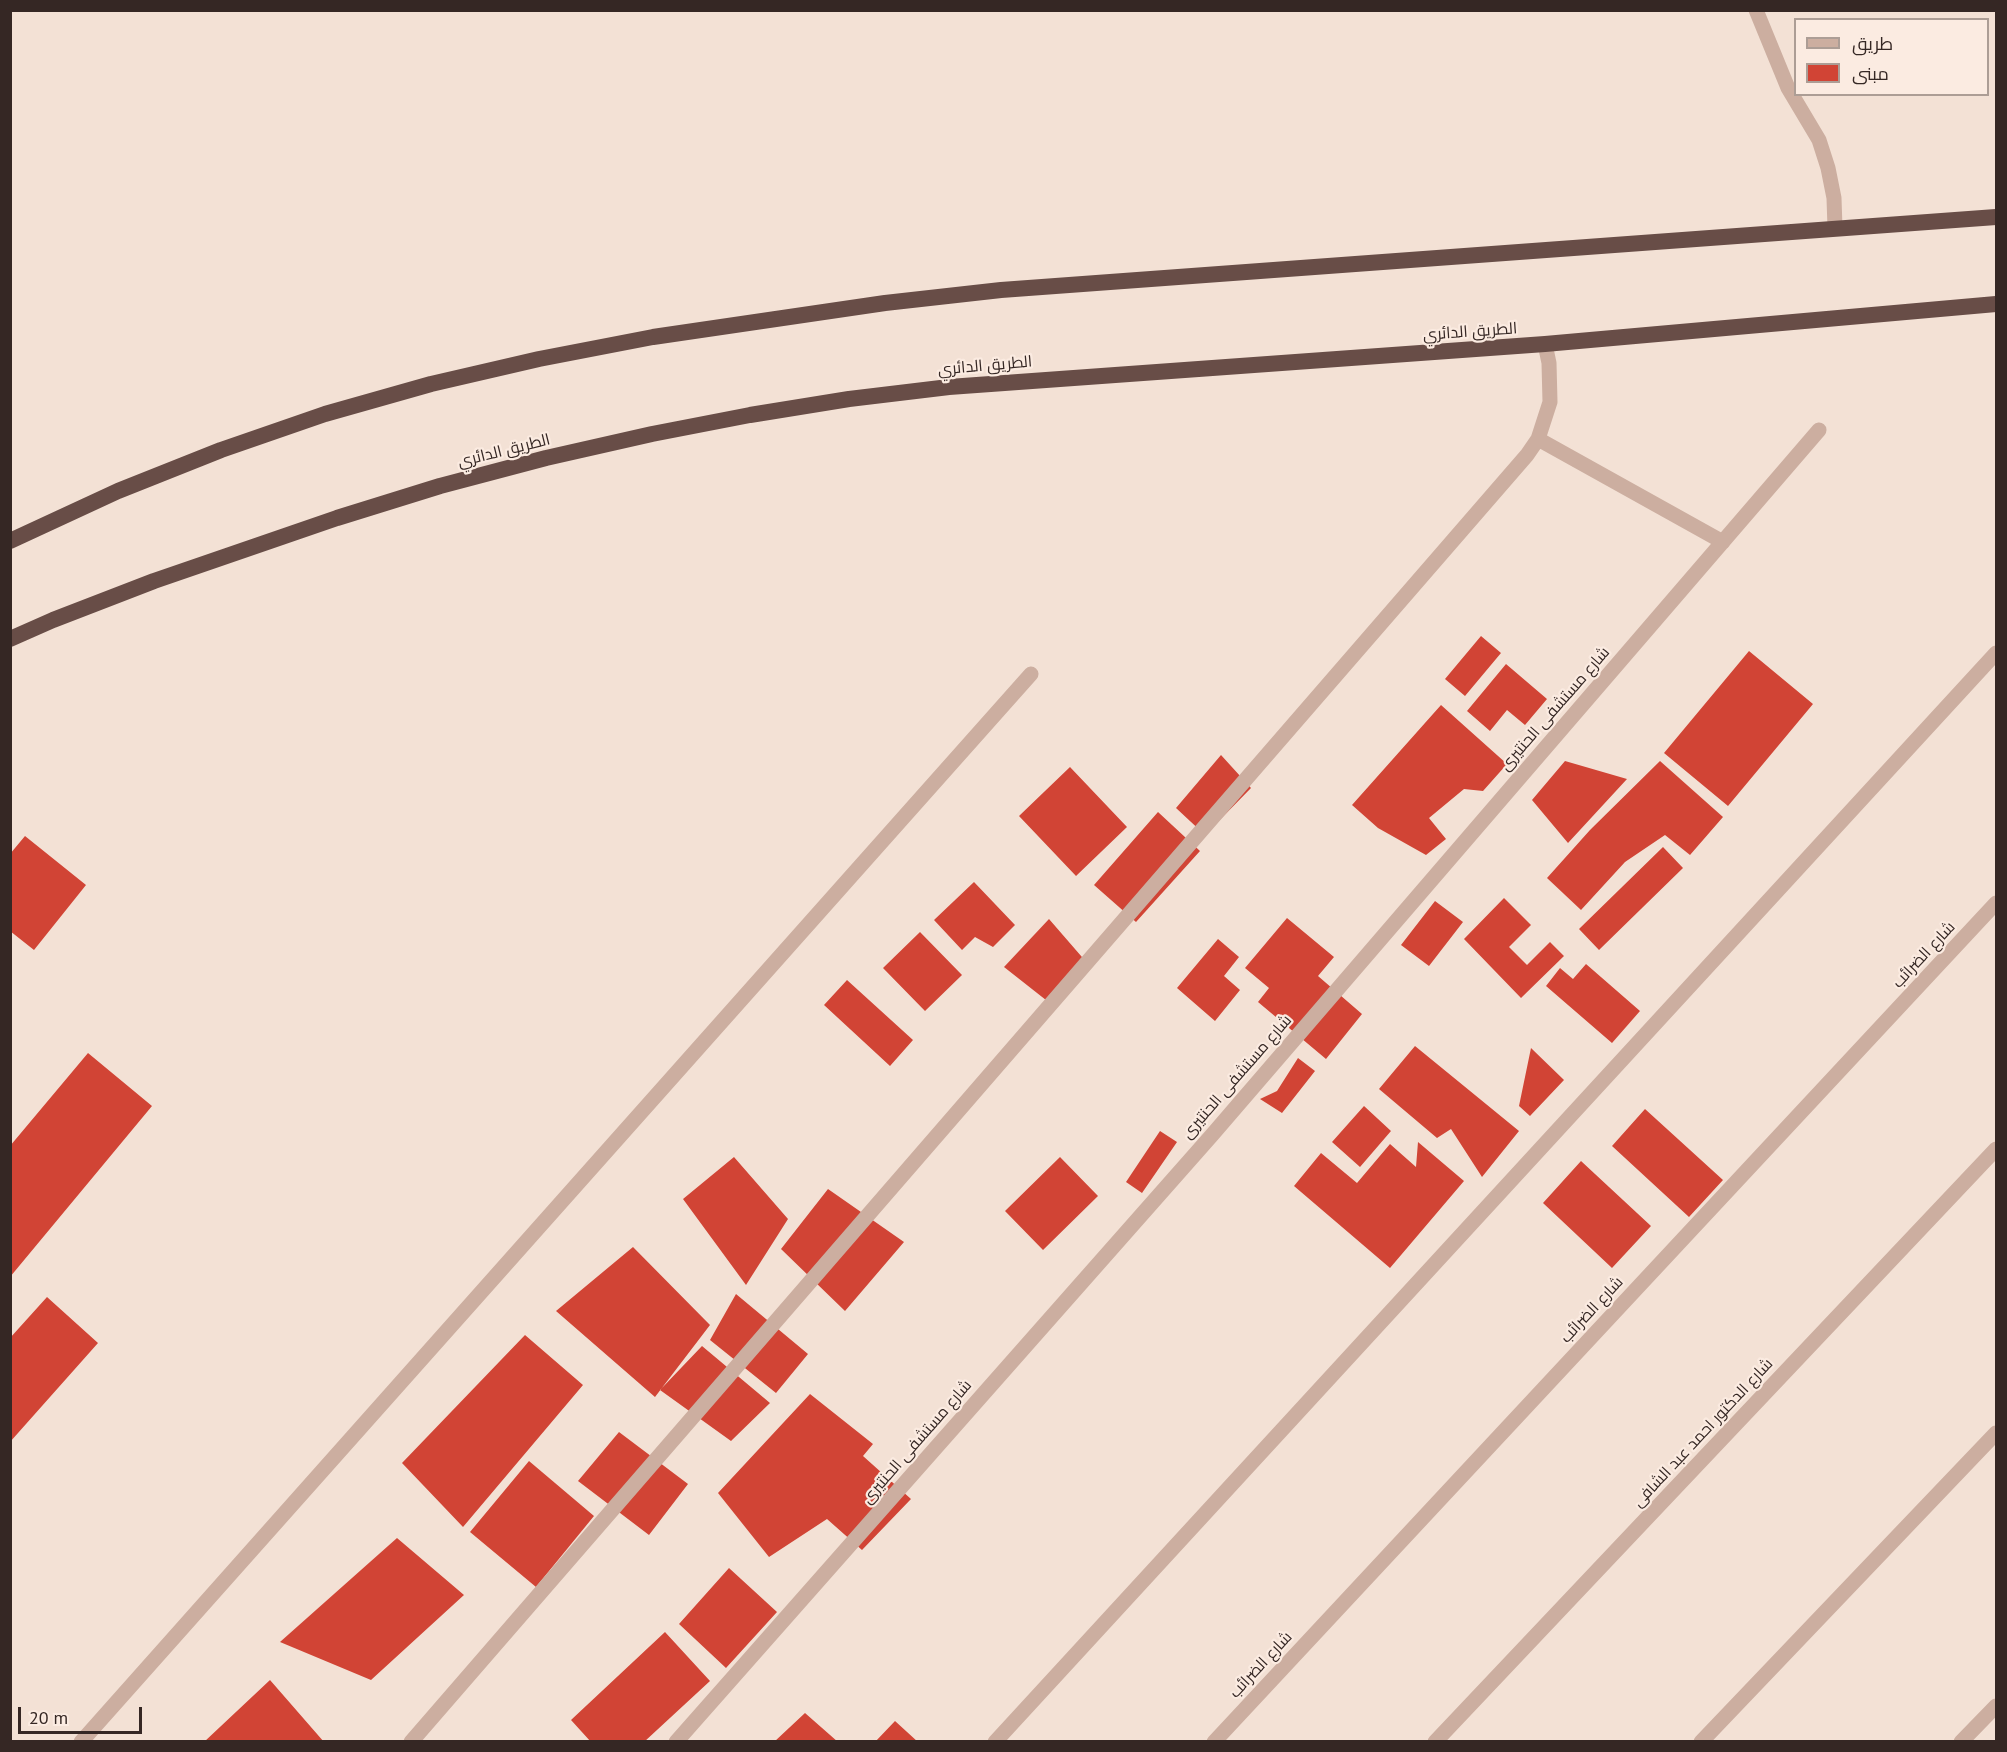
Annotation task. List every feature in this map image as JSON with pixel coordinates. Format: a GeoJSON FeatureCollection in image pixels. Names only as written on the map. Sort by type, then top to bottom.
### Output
{"type":"FeatureCollection","features":[{"type":"Feature","properties":{"kind":"highway"},"geometry":{"type":"LineString","coordinates":[[10,541],[128,487],[220,450],[325,414],[464,376],[653,337],[885,303],[1001,290],[1996,217]]}},
{"type":"Feature","properties":{"kind":"highway","name":"الطريق الدائري"},"geometry":{"type":"LineString","coordinates":[[10,639],[52,620],[154,581],[337,518],[430,489],[567,453],[739,417],[849,399],[960,386],[1545,344],[1996,304]]}},
{"type":"Feature","properties":{"kind":"street"},"geometry":{"type":"LineString","coordinates":[[1756,10],[1788,88],[1819,140],[1834,198],[1835,228]]}},
{"type":"Feature","properties":{"kind":"street"},"geometry":{"type":"LineString","coordinates":[[411,1742],[1527,455],[1538,439],[1550,402],[1550,373],[1545,344]]}},
{"type":"Feature","properties":{"kind":"street","name":"شارع مستشفى الحنتيرى"},"geometry":{"type":"LineString","coordinates":[[676,1742],[1212,1135],[1819,430]]}},
{"type":"Feature","properties":{"kind":"street"},"geometry":{"type":"LineString","coordinates":[[1538,439],[1723,542]]}},
{"type":"Feature","properties":{"kind":"street"},"geometry":{"type":"LineString","coordinates":[[994,1742],[1996,653]]}},
{"type":"Feature","properties":{"kind":"street"},"geometry":{"type":"LineString","coordinates":[[81,1742],[1031,674]]}},
{"type":"Feature","properties":{"kind":"street","name":"شارع الضرائب"},"geometry":{"type":"LineString","coordinates":[[1214,1742],[1996,903]]}},
{"type":"Feature","properties":{"kind":"street","name":"شارع الدكتور احمد عبد الشافى"},"geometry":{"type":"LineString","coordinates":[[1435,1742],[1996,1149]]}},
{"type":"Feature","properties":{"kind":"street"},"geometry":{"type":"LineString","coordinates":[[1701,1742],[1996,1433]]}},
{"type":"Feature","properties":{"kind":"street"},"geometry":{"type":"LineString","coordinates":[[1961,1742],[1996,1706]]}},
{"type":"Feature","properties":{"kind":"building"},"geometry":{"type":"Polygon","coordinates":[[[1481,636],[1501,653],[1465,696],[1445,679],[1481,636]]]}},
{"type":"Feature","properties":{"kind":"building"},"geometry":{"type":"Polygon","coordinates":[[[1749,651],[1813,704],[1728,806],[1664,753],[1749,651]]]}},
{"type":"Feature","properties":{"kind":"building"},"geometry":{"type":"Polygon","coordinates":[[[1506,664],[1547,699],[1525,725],[1507,710],[1490,731],[1467,711],[1506,664]]]}},
{"type":"Feature","properties":{"kind":"building"},"geometry":{"type":"Polygon","coordinates":[[[1441,705],[1507,764],[1483,791],[1464,789],[1429,818],[1446,839],[1426,855],[1378,828],[1352,805],[1441,705]]]}},
{"type":"Feature","properties":{"kind":"building"},"geometry":{"type":"Polygon","coordinates":[[[1221,755],[1251,788],[1205,835],[1176,808],[1221,755]]]}},
{"type":"Feature","properties":{"kind":"building"},"geometry":{"type":"Polygon","coordinates":[[[1565,761],[1627,779],[1568,843],[1532,800],[1565,761]]]}},
{"type":"Feature","properties":{"kind":"building"},"geometry":{"type":"Polygon","coordinates":[[[1660,761],[1723,817],[1690,855],[1665,835],[1625,862],[1581,910],[1547,878],[1590,830],[1660,761]]]}},
{"type":"Feature","properties":{"kind":"building"},"geometry":{"type":"Polygon","coordinates":[[[1070,767],[1127,827],[1076,876],[1019,816],[1070,767]]]}},
{"type":"Feature","properties":{"kind":"building"},"geometry":{"type":"Polygon","coordinates":[[[1158,812],[1200,851],[1136,922],[1094,885],[1158,812]]]}},
{"type":"Feature","properties":{"kind":"building"},"geometry":{"type":"Polygon","coordinates":[[[25,836],[86,885],[34,950],[10,931],[10,854],[25,836]]]}},
{"type":"Feature","properties":{"kind":"building"},"geometry":{"type":"Polygon","coordinates":[[[1663,847],[1683,868],[1599,950],[1579,929],[1663,847]]]}},
{"type":"Feature","properties":{"kind":"building"},"geometry":{"type":"Polygon","coordinates":[[[974,882],[1015,925],[993,947],[975,937],[962,950],[934,920],[974,882]]]}},
{"type":"Feature","properties":{"kind":"building"},"geometry":{"type":"Polygon","coordinates":[[[1504,898],[1531,925],[1509,947],[1527,965],[1550,942],[1564,956],[1521,998],[1464,939],[1504,898]]]}},
{"type":"Feature","properties":{"kind":"building"},"geometry":{"type":"Polygon","coordinates":[[[1435,901],[1463,922],[1429,966],[1401,945],[1435,901]]]}},
{"type":"Feature","properties":{"kind":"building"},"geometry":{"type":"Polygon","coordinates":[[[1287,918],[1334,957],[1318,976],[1362,1014],[1326,1059],[1258,1002],[1269,988],[1245,968],[1287,918]]]}},
{"type":"Feature","properties":{"kind":"building"},"geometry":{"type":"Polygon","coordinates":[[[1049,919],[1088,964],[1051,1004],[1004,967],[1049,919]]]}},
{"type":"Feature","properties":{"kind":"building"},"geometry":{"type":"Polygon","coordinates":[[[920,932],[962,975],[925,1011],[883,968],[920,932]]]}},
{"type":"Feature","properties":{"kind":"building"},"geometry":{"type":"Polygon","coordinates":[[[1218,939],[1239,957],[1224,976],[1240,990],[1215,1021],[1177,988],[1218,939]]]}},
{"type":"Feature","properties":{"kind":"building"},"geometry":{"type":"Polygon","coordinates":[[[1586,964],[1640,1011],[1612,1043],[1546,986],[1560,968],[1573,979],[1586,964]]]}},
{"type":"Feature","properties":{"kind":"building"},"geometry":{"type":"Polygon","coordinates":[[[847,980],[913,1040],[890,1066],[824,1005],[847,980]]]}},
{"type":"Feature","properties":{"kind":"building"},"geometry":{"type":"Polygon","coordinates":[[[1415,1046],[1519,1131],[1482,1177],[1451,1129],[1437,1138],[1379,1089],[1415,1046]]]}},
{"type":"Feature","properties":{"kind":"building"},"geometry":{"type":"Polygon","coordinates":[[[1531,1048],[1564,1080],[1530,1116],[1519,1106],[1531,1048]]]}},
{"type":"Feature","properties":{"kind":"building"},"geometry":{"type":"Polygon","coordinates":[[[88,1053],[152,1106],[10,1277],[10,1146],[88,1053]]]}},
{"type":"Feature","properties":{"kind":"building"},"geometry":{"type":"Polygon","coordinates":[[[1298,1058],[1315,1071],[1282,1113],[1260,1099],[1277,1091],[1298,1058]]]}},
{"type":"Feature","properties":{"kind":"building"},"geometry":{"type":"Polygon","coordinates":[[[1364,1106],[1391,1131],[1360,1167],[1332,1142],[1364,1106]]]}},
{"type":"Feature","properties":{"kind":"building"},"geometry":{"type":"Polygon","coordinates":[[[1645,1109],[1723,1180],[1689,1217],[1612,1146],[1645,1109]]]}},
{"type":"Feature","properties":{"kind":"building"},"geometry":{"type":"Polygon","coordinates":[[[1160,1131],[1177,1142],[1142,1193],[1126,1182],[1160,1131]]]}},
{"type":"Feature","properties":{"kind":"building"},"geometry":{"type":"Polygon","coordinates":[[[1418,1142],[1464,1181],[1390,1268],[1294,1186],[1321,1153],[1357,1183],[1390,1144],[1416,1167],[1418,1142]]]}},
{"type":"Feature","properties":{"kind":"building"},"geometry":{"type":"Polygon","coordinates":[[[734,1157],[788,1219],[746,1285],[683,1199],[734,1157]]]}},
{"type":"Feature","properties":{"kind":"building"},"geometry":{"type":"Polygon","coordinates":[[[1060,1157],[1098,1196],[1043,1250],[1005,1211],[1060,1157]]]}},
{"type":"Feature","properties":{"kind":"building"},"geometry":{"type":"Polygon","coordinates":[[[1581,1161],[1651,1226],[1612,1268],[1543,1203],[1581,1161]]]}},
{"type":"Feature","properties":{"kind":"building"},"geometry":{"type":"Polygon","coordinates":[[[828,1189],[904,1242],[845,1311],[781,1249],[828,1189]]]}},
{"type":"Feature","properties":{"kind":"building"},"geometry":{"type":"Polygon","coordinates":[[[633,1247],[710,1325],[655,1397],[556,1311],[633,1247]]]}},
{"type":"Feature","properties":{"kind":"building"},"geometry":{"type":"Polygon","coordinates":[[[736,1294],[808,1354],[776,1393],[710,1340],[736,1294]]]}},
{"type":"Feature","properties":{"kind":"building"},"geometry":{"type":"Polygon","coordinates":[[[47,1297],[98,1343],[10,1442],[10,1338],[47,1297]]]}},
{"type":"Feature","properties":{"kind":"building"},"geometry":{"type":"Polygon","coordinates":[[[525,1335],[583,1385],[463,1527],[402,1463],[525,1335]]]}},
{"type":"Feature","properties":{"kind":"building"},"geometry":{"type":"Polygon","coordinates":[[[702,1346],[770,1403],[731,1441],[660,1390],[702,1346]]]}},
{"type":"Feature","properties":{"kind":"building"},"geometry":{"type":"Polygon","coordinates":[[[810,1394],[873,1444],[863,1456],[911,1499],[862,1550],[827,1519],[769,1557],[718,1493],[810,1394]]]}},
{"type":"Feature","properties":{"kind":"building"},"geometry":{"type":"Polygon","coordinates":[[[619,1432],[688,1484],[649,1535],[578,1481],[619,1432]]]}},
{"type":"Feature","properties":{"kind":"building"},"geometry":{"type":"Polygon","coordinates":[[[529,1461],[594,1516],[536,1587],[470,1532],[529,1461]]]}},
{"type":"Feature","properties":{"kind":"building"},"geometry":{"type":"Polygon","coordinates":[[[397,1538],[464,1595],[371,1680],[280,1642],[397,1538]]]}},
{"type":"Feature","properties":{"kind":"building"},"geometry":{"type":"Polygon","coordinates":[[[729,1568],[777,1612],[726,1668],[679,1624],[729,1568]]]}},
{"type":"Feature","properties":{"kind":"building"},"geometry":{"type":"Polygon","coordinates":[[[665,1632],[710,1681],[644,1742],[591,1742],[571,1720],[665,1632]]]}},
{"type":"Feature","properties":{"kind":"building"},"geometry":{"type":"Polygon","coordinates":[[[270,1680],[324,1742],[204,1742],[270,1680]]]}},
{"type":"Feature","properties":{"kind":"building"},"geometry":{"type":"Polygon","coordinates":[[[805,1713],[838,1742],[774,1742],[805,1713]]]}},
{"type":"Feature","properties":{"kind":"building"},"geometry":{"type":"Polygon","coordinates":[[[895,1721],[918,1742],[875,1742],[895,1721]]]}}]}
